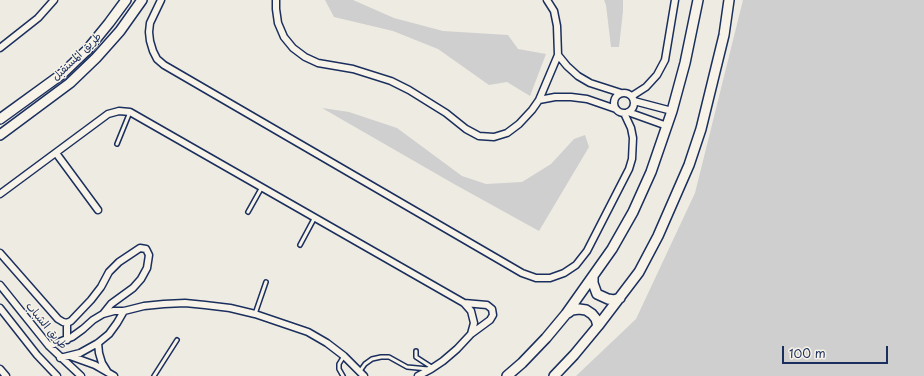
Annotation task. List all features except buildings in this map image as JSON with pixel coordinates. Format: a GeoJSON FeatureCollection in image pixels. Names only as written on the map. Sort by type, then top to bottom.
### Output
{"type":"FeatureCollection","features":[{"type":"Feature","properties":{"kind":"street"},"geometry":{"type":"LineString","coordinates":[[0,48],[38,18],[54,0]]}},
{"type":"Feature","properties":{"kind":"street","name":"طريق المستقبل"},"geometry":{"type":"LineString","coordinates":[[0,119],[62,74],[87,50],[126,0]]}},
{"type":"Feature","properties":{"kind":"street","name":"طريق المستقبل"},"geometry":{"type":"LineString","coordinates":[[0,135],[70,83],[96,58],[120,31],[142,0]]}},
{"type":"Feature","properties":{"kind":"street"},"geometry":{"type":"LineString","coordinates":[[161,0],[150,23],[149,32],[152,51],[157,59],[164,65],[522,273],[536,278],[550,278],[564,273],[576,265],[587,252],[629,170],[632,159],[633,138],[626,113]]}},
{"type":"Feature","properties":{"kind":"street"},"geometry":{"type":"LineString","coordinates":[[276,0],[278,23],[284,37],[293,48],[305,57],[318,63],[353,69],[391,81],[409,90],[446,113],[466,129],[479,136],[494,137],[508,133],[519,124],[539,100],[558,55],[557,26],[554,11],[547,0]]}},
{"type":"Feature","properties":{"kind":"street"},"geometry":{"type":"LineString","coordinates":[[626,113],[633,108],[633,98],[654,79],[665,60],[675,0]]}},
{"type":"Feature","properties":{"kind":"street"},"geometry":{"type":"LineString","coordinates":[[507,376],[546,338],[566,314],[612,249],[633,212],[651,172],[672,111],[685,63],[698,0]]}},
{"type":"Feature","properties":{"kind":"street"},"geometry":{"type":"LineString","coordinates":[[554,376],[574,355],[620,298],[639,272],[652,248],[689,165],[701,128],[724,36],[729,0]]}},
{"type":"Feature","properties":{"kind":"street"},"geometry":{"type":"LineString","coordinates":[[558,55],[578,76],[590,83],[621,93],[626,93],[633,98],[672,111]]}},
{"type":"Feature","properties":{"kind":"street"},"geometry":{"type":"LineString","coordinates":[[616,109],[614,102],[615,98],[621,93]]}},
{"type":"Feature","properties":{"kind":"street"},"geometry":{"type":"LineString","coordinates":[[539,100],[555,97],[587,99],[618,111],[667,126]]}},
{"type":"Feature","properties":{"kind":"street"},"geometry":{"type":"LineString","coordinates":[[0,194],[108,114],[119,111],[130,112],[464,303],[471,311],[474,323],[471,334]]}},
{"type":"Feature","properties":{"kind":"street"},"geometry":{"type":"LineString","coordinates":[[10,112],[16,115],[18,122]]}},
{"type":"Feature","properties":{"kind":"street"},"geometry":{"type":"LineString","coordinates":[[56,153],[98,210]]}},
{"type":"Feature","properties":{"kind":"street"},"geometry":{"type":"LineString","coordinates":[[67,340],[69,322],[91,300],[101,287],[109,272],[119,262],[140,248],[146,249],[149,256],[147,268],[141,279],[133,288],[111,304],[103,314]]}},
{"type":"Feature","properties":{"kind":"street"},"geometry":{"type":"LineString","coordinates":[[0,253],[58,319],[63,322],[69,322],[79,332]]}},
{"type":"Feature","properties":{"kind":"street"},"geometry":{"type":"LineString","coordinates":[[593,276],[593,282],[598,294],[608,300],[620,298]]}},
{"type":"Feature","properties":{"kind":"street","name":"طريق الشباب"},"geometry":{"type":"LineString","coordinates":[[0,285],[49,346],[60,358],[81,376]]}},
{"type":"Feature","properties":{"kind":"street"},"geometry":{"type":"LineString","coordinates":[[49,346],[67,340],[103,314],[158,305],[185,303],[230,308],[255,314],[308,332],[327,343],[344,356],[362,374]]}},
{"type":"Feature","properties":{"kind":"street"},"geometry":{"type":"LineString","coordinates":[[418,376],[432,369],[457,349],[471,334],[490,320],[493,314],[492,309],[487,305],[464,303]]}},
{"type":"Feature","properties":{"kind":"street"},"geometry":{"type":"LineString","coordinates":[[0,308],[37,355],[57,376]]}},
{"type":"Feature","properties":{"kind":"street"},"geometry":{"type":"LineString","coordinates":[[566,314],[572,310],[586,310],[596,319],[598,326]]}},
{"type":"Feature","properties":{"kind":"street"},"geometry":{"type":"LineString","coordinates":[[60,358],[84,351],[98,343],[113,328],[124,311]]}},
{"type":"Feature","properties":{"kind":"street"},"geometry":{"type":"LineString","coordinates":[[98,343],[100,358],[107,371]]}},
{"type":"Feature","properties":{"kind":"street"},"geometry":{"type":"LineString","coordinates":[[70,356],[107,371],[114,376]]}},
{"type":"Feature","properties":{"kind":"street"},"geometry":{"type":"LineString","coordinates":[[0,369],[6,376]]}},
{"type":"Feature","properties":{"kind":"lane"},"geometry":{"type":"LineString","coordinates":[[117,144],[130,112]]}},
{"type":"Feature","properties":{"kind":"lane"},"geometry":{"type":"LineString","coordinates":[[248,212],[262,187]]}},
{"type":"Feature","properties":{"kind":"lane"},"geometry":{"type":"LineString","coordinates":[[300,245],[315,217]]}},
{"type":"Feature","properties":{"kind":"lane"},"geometry":{"type":"LineString","coordinates":[[255,314],[266,282]]}},
{"type":"Feature","properties":{"kind":"lane"},"geometry":{"type":"LineString","coordinates":[[154,376],[177,340]]}},
{"type":"Feature","properties":{"kind":"lane"},"geometry":{"type":"LineString","coordinates":[[416,351],[416,357],[432,369]]}},
{"type":"Feature","properties":{"kind":"lane"},"geometry":{"type":"LineString","coordinates":[[343,376],[339,369],[339,364],[344,356]]}},
{"type":"Feature","properties":{"kind":"lane"},"geometry":{"type":"LineString","coordinates":[[362,374],[368,362],[381,357],[389,357],[407,367],[432,369]]}},
{"type":"Feature","properties":{"kind":"shaded area"},"geometry":{"type":"Polygon","coordinates":[[[325,0],[353,0],[394,18],[443,31],[508,35],[518,49],[546,54],[530,96],[507,82],[489,85],[438,49],[393,31],[334,17],[325,0]]]}},
{"type":"Feature","properties":{"kind":"shaded area"},"geometry":{"type":"Polygon","coordinates":[[[604,0],[623,0],[619,47],[611,47],[606,5],[604,0]]]}},
{"type":"Feature","properties":{"kind":"shaded area"},"geometry":{"type":"Polygon","coordinates":[[[743,0],[924,0],[924,376],[576,376],[636,319],[695,193],[743,0]]]}},
{"type":"Feature","properties":{"kind":"shaded area"},"geometry":{"type":"Polygon","coordinates":[[[322,108],[349,112],[397,128],[462,176],[486,184],[522,182],[551,164],[574,139],[585,135],[589,147],[539,231],[322,108]]]}}]}
